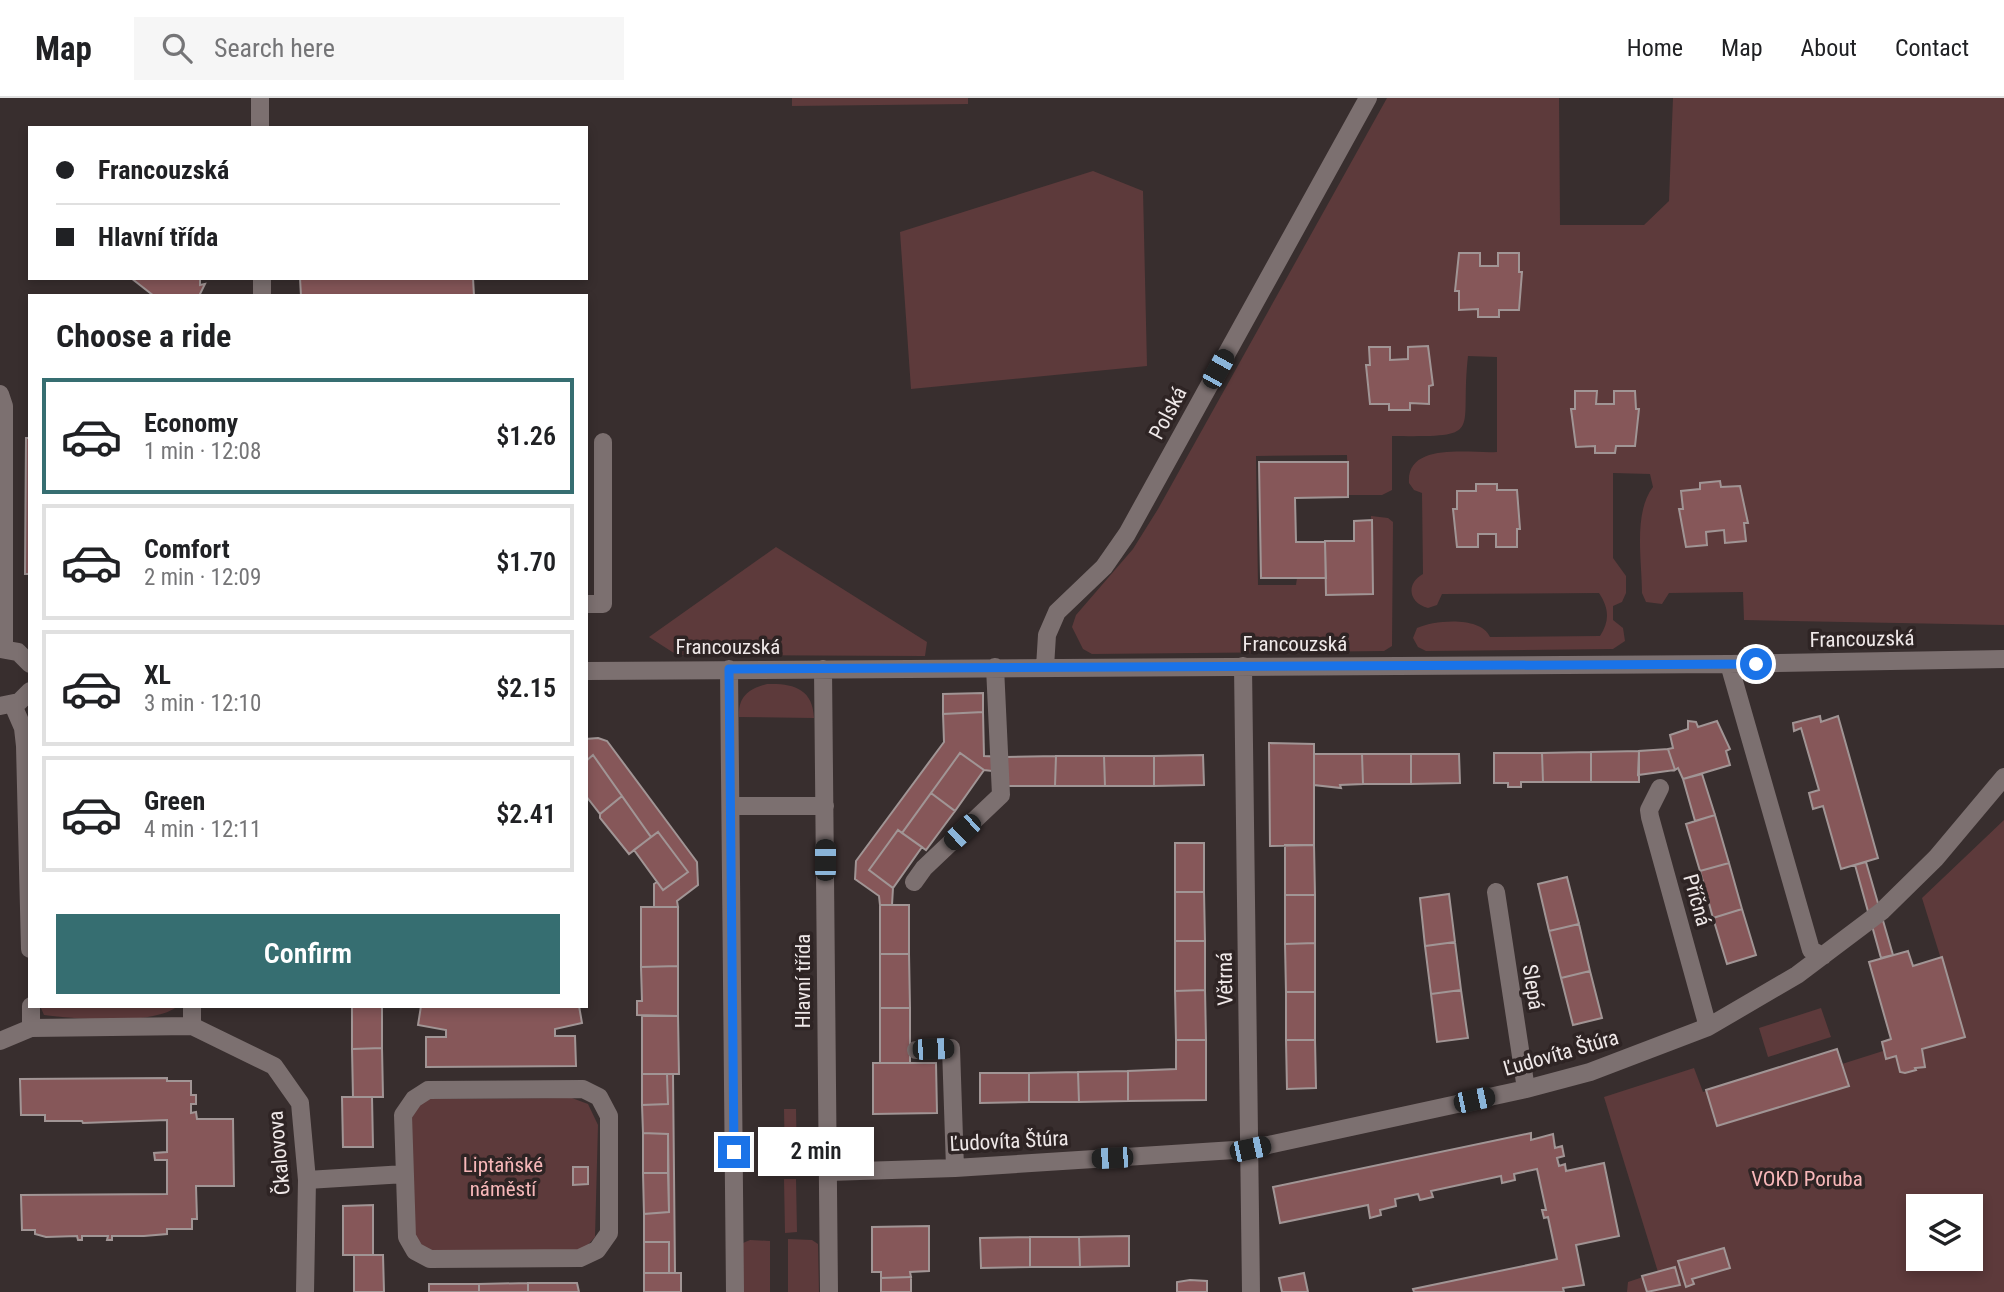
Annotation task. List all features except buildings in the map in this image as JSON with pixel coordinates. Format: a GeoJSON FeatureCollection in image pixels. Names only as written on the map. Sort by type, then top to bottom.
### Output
{"type":"FeatureCollection","features":[{"type":"Feature","properties":{"kind":"street"},"geometry":{"type":"LineString","coordinates":[[260,98],[260,126]]}},
{"type":"Feature","properties":{"kind":"street","name":"Polská"},"geometry":{"type":"LineString","coordinates":[[1045,667],[1051,623],[1057,612],[1104,567],[1127,534],[1368,98]]}},
{"type":"Feature","properties":{"kind":"street"},"geometry":{"type":"LineString","coordinates":[[0,394],[4,406],[2,649],[18,652],[28,662]]}},
{"type":"Feature","properties":{"kind":"street"},"geometry":{"type":"LineString","coordinates":[[588,604],[603,604],[603,442]]}},
{"type":"Feature","properties":{"kind":"street","name":"Francouzská"},"geometry":{"type":"LineString","coordinates":[[588,671],[1729,664],[2004,659]]}},
{"type":"Feature","properties":{"kind":"street"},"geometry":{"type":"LineString","coordinates":[[1729,664],[1811,950],[1823,956]]}},
{"type":"Feature","properties":{"kind":"street","name":"Větrná"},"geometry":{"type":"LineString","coordinates":[[1243,666],[1251,1292]]}},
{"type":"Feature","properties":{"kind":"street"},"geometry":{"type":"LineString","coordinates":[[914,882],[924,868],[1001,795],[995,667]]}},
{"type":"Feature","properties":{"kind":"street"},"geometry":{"type":"LineString","coordinates":[[729,669],[735,1292]]}},
{"type":"Feature","properties":{"kind":"street","name":"Hlavní třída"},"geometry":{"type":"LineString","coordinates":[[823,669],[829,1292]]}},
{"type":"Feature","properties":{"kind":"street"},"geometry":{"type":"LineString","coordinates":[[28,692],[6,706],[23,728],[28,868]]}},
{"type":"Feature","properties":{"kind":"street","name":"Ľudovíta Štúra"},"geometry":{"type":"LineString","coordinates":[[828,1172],[955,1168],[1250,1149],[1526,1089],[1590,1072],[1708,1027],[1757,1001],[1823,956],[1882,911],[1936,858],[2004,777]]}},
{"type":"Feature","properties":{"kind":"street","name":"Příčná"},"geometry":{"type":"LineString","coordinates":[[1660,788],[1649,810],[1650,817],[1708,1027]]}},
{"type":"Feature","properties":{"kind":"street"},"geometry":{"type":"LineString","coordinates":[[730,806],[825,806]]}},
{"type":"Feature","properties":{"kind":"street","name":"Slepá"},"geometry":{"type":"LineString","coordinates":[[1496,892],[1526,1089]]}},
{"type":"Feature","properties":{"kind":"street"},"geometry":{"type":"LineString","coordinates":[[31,1008],[31,1028]]}},
{"type":"Feature","properties":{"kind":"street"},"geometry":{"type":"LineString","coordinates":[[0,1041],[31,1028],[192,1026],[192,1008]]}},
{"type":"Feature","properties":{"kind":"street","name":"Čkalovova"},"geometry":{"type":"LineString","coordinates":[[192,1026],[274,1066],[300,1104],[307,1180],[305,1292]]}},
{"type":"Feature","properties":{"kind":"street"},"geometry":{"type":"LineString","coordinates":[[916,1049],[951,1048],[955,1168]]}},
{"type":"Feature","properties":{"kind":"street"},"geometry":{"type":"LineString","coordinates":[[583,1089],[599,1097],[609,1116],[609,1233],[597,1250],[580,1258],[430,1259],[415,1251],[407,1237],[405,1174],[403,1115],[414,1099],[429,1090],[583,1089]]}},
{"type":"Feature","properties":{"kind":"street"},"geometry":{"type":"LineString","coordinates":[[307,1180],[405,1174]]}},
{"type":"Feature","properties":{"kind":"green space"},"geometry":{"type":"Polygon","coordinates":[[[792,98],[968,98],[968,104],[792,106],[792,98]]]}},
{"type":"Feature","properties":{"kind":"green space"},"geometry":{"type":"Polygon","coordinates":[[[1387,98],[1559,98],[1560,225],[1644,225],[1669,201],[1673,98],[2004,98],[2004,625],[1744,620],[1743,592],[1669,593],[1662,604],[1646,602],[1642,593],[1640,538],[1643,510],[1653,487],[1650,474],[1613,473],[1613,558],[1626,576],[1626,593],[1622,602],[1613,606],[1613,620],[1623,628],[1625,641],[1613,649],[1426,651],[1418,647],[1413,638],[1417,628],[1435,623],[1468,623],[1485,630],[1490,637],[1600,636],[1607,620],[1605,604],[1599,593],[1442,594],[1437,605],[1428,608],[1416,602],[1413,597],[1414,582],[1423,574],[1422,493],[1414,490],[1409,483],[1411,470],[1418,461],[1442,452],[1497,452],[1497,357],[1468,356],[1465,416],[1462,426],[1455,432],[1443,435],[1392,436],[1392,490],[1382,495],[1348,495],[1347,455],[1256,456],[1258,585],[1296,585],[1297,578],[1326,578],[1326,594],[1372,594],[1371,516],[1388,518],[1393,522],[1392,646],[1384,651],[1092,654],[1083,649],[1072,627],[1076,615],[1133,549],[1158,509],[1387,98]]]}},
{"type":"Feature","properties":{"kind":"green space"},"geometry":{"type":"Polygon","coordinates":[[[1093,171],[1143,191],[1147,366],[911,389],[900,232],[1093,171]]]}},
{"type":"Feature","properties":{"kind":"green space"},"geometry":{"type":"Polygon","coordinates":[[[776,547],[927,642],[925,656],[677,655],[649,637],[776,547]]]}},
{"type":"Feature","properties":{"kind":"green space"},"geometry":{"type":"Polygon","coordinates":[[[767,684],[800,689],[810,700],[814,718],[739,717],[740,704],[745,695],[754,688],[767,684]]]}},
{"type":"Feature","properties":{"kind":"green space","name":"VOKD Poruba"},"geometry":{"type":"Polygon","coordinates":[[[2004,820],[2004,1292],[1627,1292],[1628,1282],[1658,1272],[1604,1097],[1694,1068],[1703,1092],[1837,1051],[1842,1064],[1883,1051],[1881,1043],[1891,1040],[1869,963],[1908,952],[1913,967],[1941,959],[1922,898],[2004,820]]]}},
{"type":"Feature","properties":{"kind":"green space"},"geometry":{"type":"Polygon","coordinates":[[[41,1008],[174,1008],[133,1019],[44,1015],[41,1008]]]}},
{"type":"Feature","properties":{"kind":"green space"},"geometry":{"type":"Polygon","coordinates":[[[1821,1008],[1831,1037],[1768,1057],[1759,1028],[1821,1008]]]}},
{"type":"Feature","properties":{"kind":"green space","name":"Liptaňské náměstí"},"geometry":{"type":"Polygon","coordinates":[[[572,1098],[588,1104],[598,1125],[595,1237],[585,1248],[568,1255],[433,1256],[410,1234],[409,1123],[415,1109],[425,1099],[572,1098]]]}},
{"type":"Feature","properties":{"kind":"green space"},"geometry":{"type":"Polygon","coordinates":[[[784,1109],[796,1109],[797,1165],[785,1165],[784,1109]]]}},
{"type":"Feature","properties":{"kind":"green space"},"geometry":{"type":"Polygon","coordinates":[[[784,1179],[796,1179],[797,1232],[785,1233],[784,1179]]]}},
{"type":"Feature","properties":{"kind":"green space"},"geometry":{"type":"Polygon","coordinates":[[[788,1239],[812,1240],[818,1244],[819,1292],[788,1292],[788,1239]]]}},
{"type":"Feature","properties":{"kind":"green space"},"geometry":{"type":"Polygon","coordinates":[[[750,1240],[770,1241],[770,1292],[743,1292],[743,1243],[750,1240]]]}},
{"type":"Feature","properties":{"kind":"route"},"geometry":{"type":"LineString","coordinates":[[734,1152],[729,669],[1756,664]]}}]}
